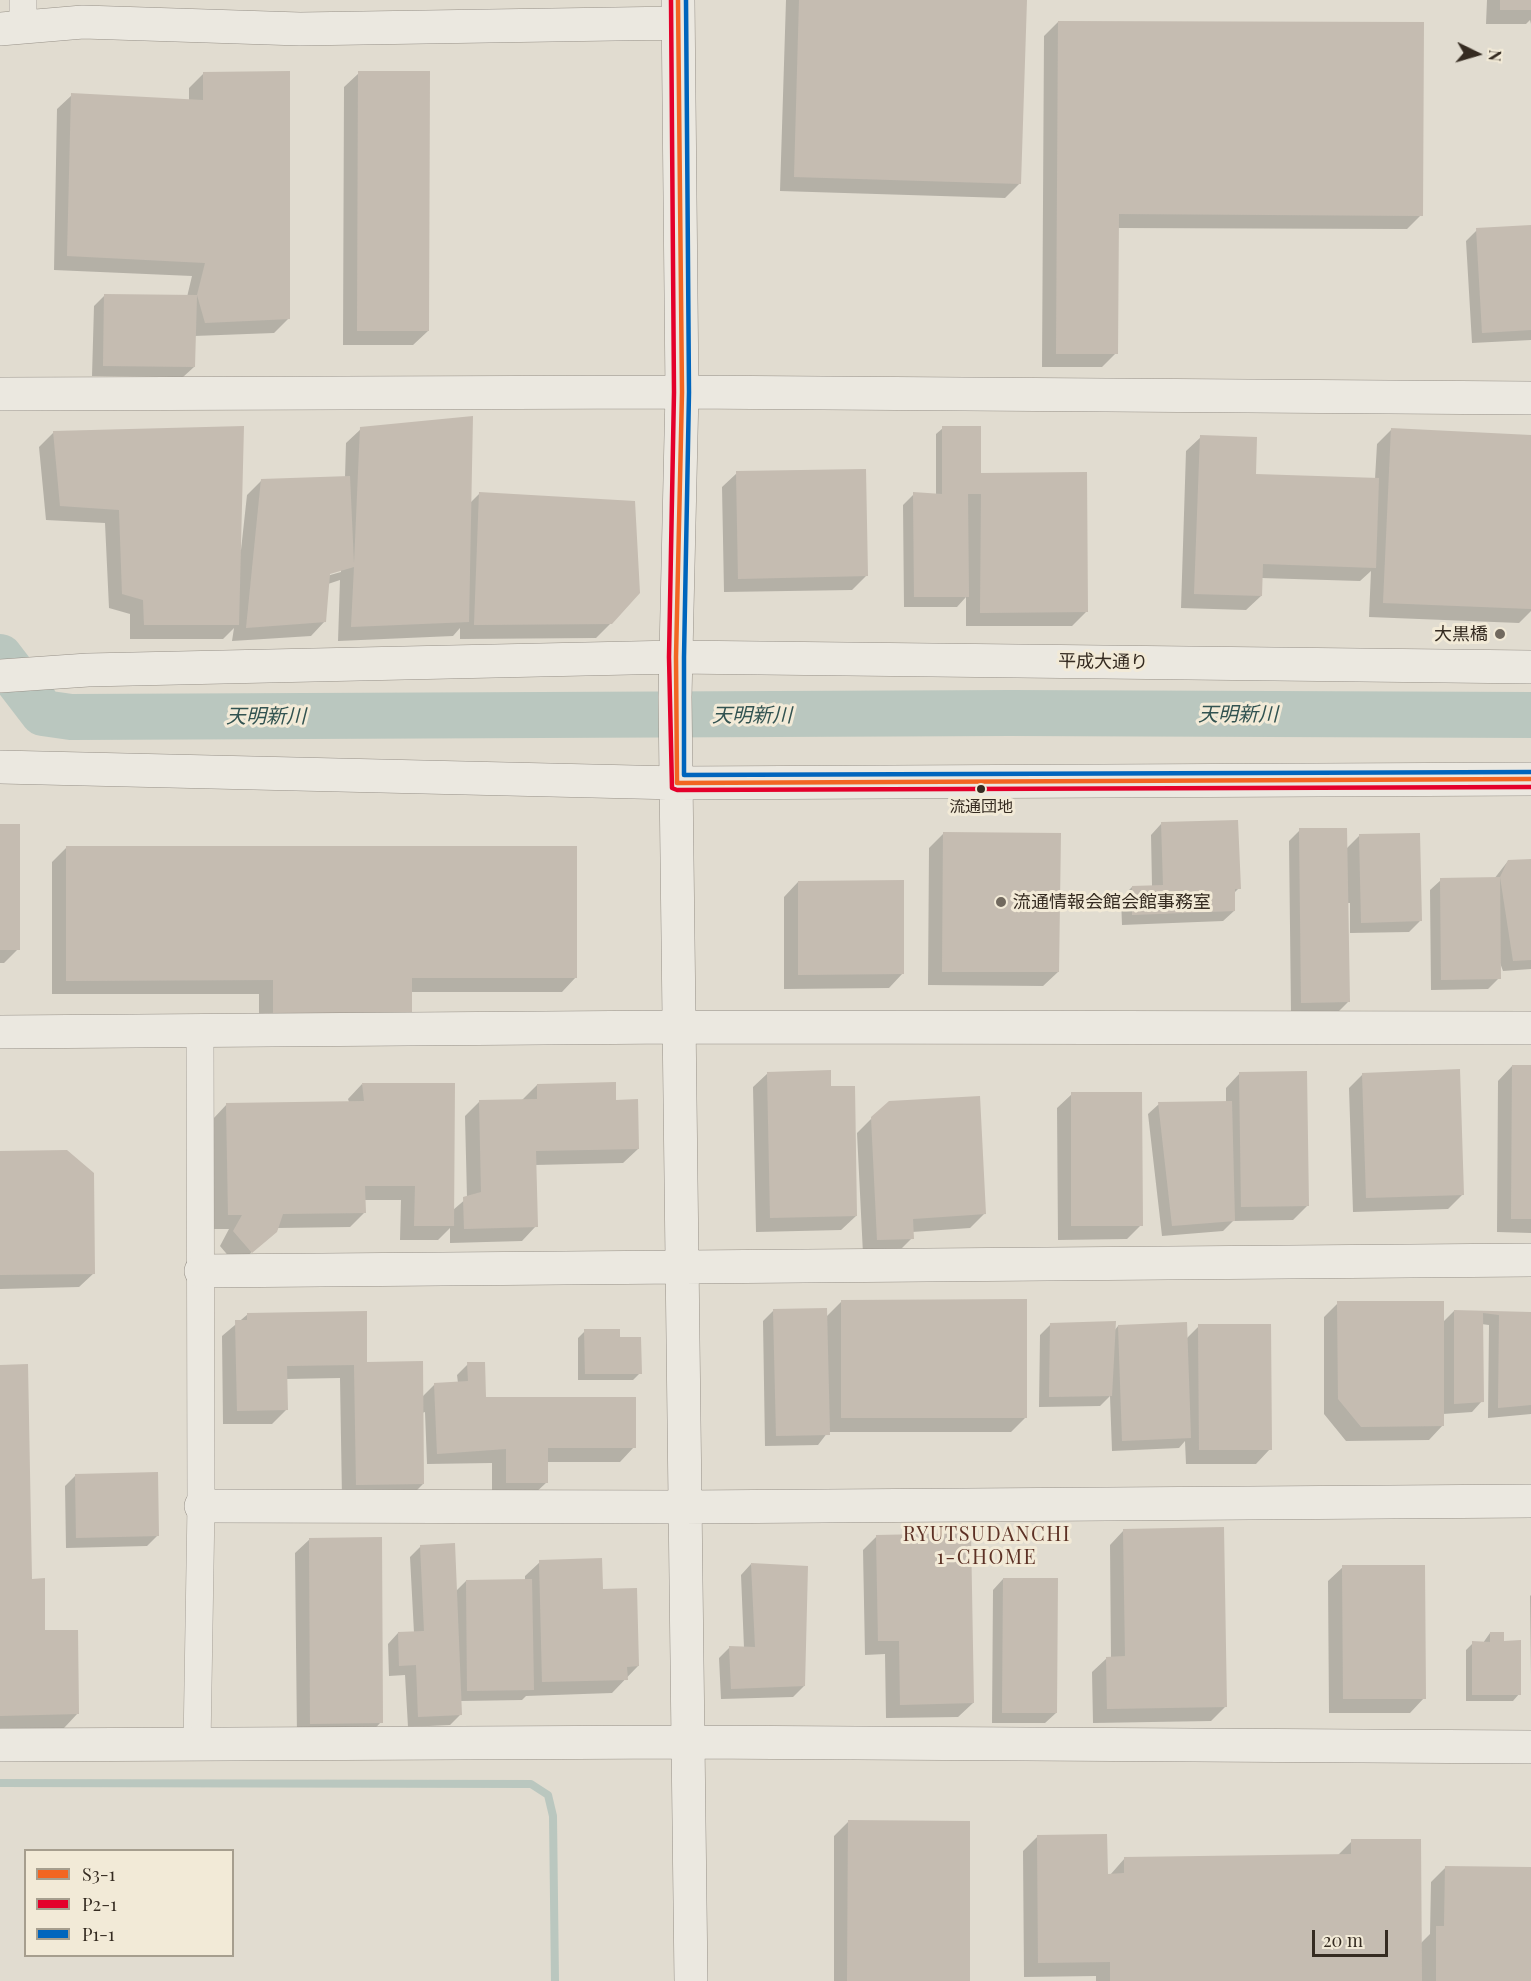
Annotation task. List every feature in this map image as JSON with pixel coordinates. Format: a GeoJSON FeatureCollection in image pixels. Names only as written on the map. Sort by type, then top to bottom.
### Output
{"type":"FeatureCollection","features":[{"type":"Feature","properties":{"kind":"street"},"geometry":{"type":"LineString","coordinates":[[15,18],[300,29],[678,11],[682,392],[675,696],[684,1507],[690,1742],[691,1981]]}},
{"type":"Feature","properties":{"kind":"street"},"geometry":{"type":"LineString","coordinates":[[0,394],[682,392],[1531,398]]}},
{"type":"Feature","properties":{"kind":"street","name":"平成大通り"},"geometry":{"type":"LineString","coordinates":[[0,676],[88,670],[676,657],[1531,667]]}},
{"type":"Feature","properties":{"kind":"street"},"geometry":{"type":"LineString","coordinates":[[0,767],[1531,779]]}},
{"type":"Feature","properties":{"kind":"street"},"geometry":{"type":"LineString","coordinates":[[0,1032],[680,1027],[1531,1028]]}},
{"type":"Feature","properties":{"kind":"street"},"geometry":{"type":"LineString","coordinates":[[197,1745],[201,1506],[200,1032]]}},
{"type":"Feature","properties":{"kind":"street"},"geometry":{"type":"LineString","coordinates":[[201,1271],[683,1269],[1531,1260]]}},
{"type":"Feature","properties":{"kind":"street"},"geometry":{"type":"LineString","coordinates":[[201,1506],[684,1507],[1531,1501]]}},
{"type":"Feature","properties":{"kind":"street"},"geometry":{"type":"LineString","coordinates":[[0,1746],[690,1742],[1531,1746]]}},
{"type":"Feature","properties":{"kind":"building"},"geometry":{"type":"Polygon","coordinates":[[[799,0],[1027,0],[1021,184],[794,177],[799,0]]]}},
{"type":"Feature","properties":{"kind":"building"},"geometry":{"type":"Polygon","coordinates":[[[1500,0],[1531,0],[1531,10],[1500,10],[1500,0]]]}},
{"type":"Feature","properties":{"kind":"building"},"geometry":{"type":"Polygon","coordinates":[[[1058,21],[1424,22],[1423,216],[1119,214],[1118,354],[1056,354],[1058,21]]]}},
{"type":"Feature","properties":{"kind":"building"},"geometry":{"type":"Polygon","coordinates":[[[290,71],[290,319],[205,323],[197,295],[205,263],[67,256],[71,93],[203,100],[203,72],[290,71]]]}},
{"type":"Feature","properties":{"kind":"building"},"geometry":{"type":"Polygon","coordinates":[[[358,71],[430,71],[429,331],[357,331],[358,71]]]}},
{"type":"Feature","properties":{"kind":"building"},"geometry":{"type":"Polygon","coordinates":[[[1531,225],[1531,330],[1482,333],[1476,228],[1531,225]]]}},
{"type":"Feature","properties":{"kind":"building"},"geometry":{"type":"Polygon","coordinates":[[[104,294],[197,295],[195,367],[103,366],[104,294]]]}},
{"type":"Feature","properties":{"kind":"building"},"geometry":{"type":"Polygon","coordinates":[[[473,416],[469,622],[351,627],[354,567],[330,574],[326,622],[246,628],[261,479],[350,476],[354,564],[360,427],[473,416]]]}},
{"type":"Feature","properties":{"kind":"building"},"geometry":{"type":"Polygon","coordinates":[[[244,426],[239,625],[144,625],[143,600],[122,594],[119,510],[60,506],[53,431],[244,426]]]}},
{"type":"Feature","properties":{"kind":"building"},"geometry":{"type":"Polygon","coordinates":[[[942,426],[981,426],[981,473],[1087,472],[1088,612],[980,613],[981,494],[968,494],[969,597],[914,597],[913,492],[942,494],[942,426]]]}},
{"type":"Feature","properties":{"kind":"building"},"geometry":{"type":"Polygon","coordinates":[[[1391,428],[1531,435],[1531,609],[1383,603],[1391,428]]]}},
{"type":"Feature","properties":{"kind":"building"},"geometry":{"type":"Polygon","coordinates":[[[1200,435],[1257,437],[1256,474],[1379,478],[1376,568],[1263,564],[1262,596],[1194,594],[1200,435]]]}},
{"type":"Feature","properties":{"kind":"building"},"geometry":{"type":"Polygon","coordinates":[[[866,469],[868,576],[738,579],[736,471],[866,469]]]}},
{"type":"Feature","properties":{"kind":"building"},"geometry":{"type":"Polygon","coordinates":[[[479,492],[635,501],[640,593],[612,624],[474,625],[479,492]]]}},
{"type":"Feature","properties":{"kind":"building"},"geometry":{"type":"Polygon","coordinates":[[[1238,820],[1241,889],[1235,889],[1235,911],[1132,915],[1132,886],[1163,885],[1161,822],[1238,820]]]}},
{"type":"Feature","properties":{"kind":"building"},"geometry":{"type":"Polygon","coordinates":[[[0,824],[20,824],[20,950],[0,950],[0,824]]]}},
{"type":"Feature","properties":{"kind":"building"},"geometry":{"type":"Polygon","coordinates":[[[1299,828],[1347,828],[1350,1002],[1301,1003],[1299,828]]]}},
{"type":"Feature","properties":{"kind":"building","name":"流通情報会館会館事務室"},"geometry":{"type":"Polygon","coordinates":[[[943,832],[1061,833],[1059,972],[942,972],[943,832]]]}},
{"type":"Feature","properties":{"kind":"building"},"geometry":{"type":"Polygon","coordinates":[[[1420,833],[1422,921],[1361,923],[1359,834],[1420,833]]]}},
{"type":"Feature","properties":{"kind":"building"},"geometry":{"type":"Polygon","coordinates":[[[66,846],[577,846],[577,978],[412,978],[412,1016],[273,1016],[273,980],[66,981],[66,846]]]}},
{"type":"Feature","properties":{"kind":"building"},"geometry":{"type":"Polygon","coordinates":[[[1531,859],[1531,960],[1513,961],[1500,877],[1508,860],[1531,859]]]}},
{"type":"Feature","properties":{"kind":"building"},"geometry":{"type":"Polygon","coordinates":[[[1500,877],[1501,979],[1441,980],[1440,878],[1500,877]]]}},
{"type":"Feature","properties":{"kind":"building"},"geometry":{"type":"Polygon","coordinates":[[[904,880],[904,974],[798,975],[798,881],[904,880]]]}},
{"type":"Feature","properties":{"kind":"building"},"geometry":{"type":"Polygon","coordinates":[[[1512,1065],[1531,1065],[1531,1219],[1511,1219],[1512,1065]]]}},
{"type":"Feature","properties":{"kind":"building"},"geometry":{"type":"Polygon","coordinates":[[[1460,1069],[1464,1195],[1366,1198],[1362,1073],[1460,1069]]]}},
{"type":"Feature","properties":{"kind":"building"},"geometry":{"type":"Polygon","coordinates":[[[831,1070],[831,1086],[855,1086],[857,1216],[770,1218],[767,1072],[831,1070]]]}},
{"type":"Feature","properties":{"kind":"building"},"geometry":{"type":"Polygon","coordinates":[[[1307,1071],[1309,1206],[1241,1207],[1239,1072],[1307,1071]]]}},
{"type":"Feature","properties":{"kind":"building"},"geometry":{"type":"Polygon","coordinates":[[[616,1082],[616,1100],[638,1099],[639,1149],[536,1151],[538,1227],[464,1229],[463,1197],[481,1192],[479,1100],[537,1099],[537,1084],[616,1082]]]}},
{"type":"Feature","properties":{"kind":"building"},"geometry":{"type":"Polygon","coordinates":[[[362,1083],[455,1083],[454,1226],[414,1226],[415,1186],[365,1186],[366,1213],[283,1214],[277,1232],[252,1253],[233,1231],[242,1215],[228,1215],[226,1103],[364,1101],[362,1083]]]}},
{"type":"Feature","properties":{"kind":"building"},"geometry":{"type":"Polygon","coordinates":[[[1071,1092],[1142,1092],[1143,1226],[1071,1226],[1071,1092]]]}},
{"type":"Feature","properties":{"kind":"building"},"geometry":{"type":"Polygon","coordinates":[[[980,1096],[986,1214],[913,1219],[914,1239],[877,1240],[871,1117],[889,1101],[980,1096]]]}},
{"type":"Feature","properties":{"kind":"building"},"geometry":{"type":"Polygon","coordinates":[[[1232,1101],[1235,1221],[1172,1226],[1158,1102],[1232,1101]]]}},
{"type":"Feature","properties":{"kind":"building"},"geometry":{"type":"Polygon","coordinates":[[[67,1150],[94,1173],[95,1274],[0,1275],[0,1151],[67,1150]]]}},
{"type":"Feature","properties":{"kind":"building"},"geometry":{"type":"Polygon","coordinates":[[[1027,1299],[1027,1418],[841,1418],[841,1300],[1027,1299]]]}},
{"type":"Feature","properties":{"kind":"building"},"geometry":{"type":"Polygon","coordinates":[[[1337,1301],[1444,1301],[1444,1426],[1361,1427],[1338,1399],[1337,1301]]]}},
{"type":"Feature","properties":{"kind":"building"},"geometry":{"type":"Polygon","coordinates":[[[827,1308],[830,1435],[776,1436],[773,1309],[827,1308]]]}},
{"type":"Feature","properties":{"kind":"building"},"geometry":{"type":"Polygon","coordinates":[[[1454,1310],[1531,1312],[1531,1405],[1498,1408],[1499,1315],[1483,1313],[1484,1402],[1454,1404],[1454,1310]]]}},
{"type":"Feature","properties":{"kind":"building"},"geometry":{"type":"Polygon","coordinates":[[[367,1311],[367,1362],[423,1361],[424,1484],[356,1485],[354,1365],[287,1366],[288,1410],[237,1411],[235,1320],[247,1320],[247,1313],[367,1311]]]}},
{"type":"Feature","properties":{"kind":"building"},"geometry":{"type":"Polygon","coordinates":[[[1116,1321],[1112,1396],[1049,1397],[1050,1323],[1116,1321]]]}},
{"type":"Feature","properties":{"kind":"building"},"geometry":{"type":"Polygon","coordinates":[[[1187,1322],[1191,1438],[1122,1441],[1118,1325],[1187,1322]]]}},
{"type":"Feature","properties":{"kind":"building"},"geometry":{"type":"Polygon","coordinates":[[[1198,1324],[1271,1324],[1272,1450],[1199,1450],[1198,1324]]]}},
{"type":"Feature","properties":{"kind":"building"},"geometry":{"type":"Polygon","coordinates":[[[584,1329],[620,1329],[620,1337],[641,1337],[642,1374],[585,1374],[584,1329]]]}},
{"type":"Feature","properties":{"kind":"building"},"geometry":{"type":"Polygon","coordinates":[[[467,1362],[485,1362],[486,1397],[636,1397],[636,1448],[548,1448],[548,1483],[506,1483],[506,1449],[437,1454],[434,1383],[468,1381],[467,1362]]]}},
{"type":"Feature","properties":{"kind":"building"},"geometry":{"type":"Polygon","coordinates":[[[28,1364],[32,1579],[45,1578],[45,1630],[78,1630],[79,1714],[0,1716],[0,1365],[28,1364]]]}},
{"type":"Feature","properties":{"kind":"building"},"geometry":{"type":"Polygon","coordinates":[[[158,1472],[159,1536],[76,1538],[75,1474],[158,1472]]]}},
{"type":"Feature","properties":{"kind":"building"},"geometry":{"type":"Polygon","coordinates":[[[1224,1527],[1227,1707],[1107,1709],[1106,1657],[1125,1656],[1123,1529],[1224,1527]]]}},
{"type":"Feature","properties":{"kind":"building"},"geometry":{"type":"Polygon","coordinates":[[[971,1533],[974,1703],[900,1705],[899,1641],[878,1641],[876,1535],[971,1533]]]}},
{"type":"Feature","properties":{"kind":"building"},"geometry":{"type":"Polygon","coordinates":[[[382,1537],[383,1723],[310,1724],[309,1538],[382,1537]]]}},
{"type":"Feature","properties":{"kind":"building"},"geometry":{"type":"Polygon","coordinates":[[[455,1543],[462,1715],[418,1717],[416,1665],[399,1666],[398,1632],[424,1631],[420,1545],[455,1543]]]}},
{"type":"Feature","properties":{"kind":"building"},"geometry":{"type":"Polygon","coordinates":[[[602,1558],[603,1589],[637,1588],[639,1666],[627,1667],[628,1680],[542,1682],[539,1560],[602,1558]]]}},
{"type":"Feature","properties":{"kind":"building"},"geometry":{"type":"Polygon","coordinates":[[[751,1563],[808,1566],[805,1686],[731,1689],[729,1646],[755,1647],[751,1563]]]}},
{"type":"Feature","properties":{"kind":"building"},"geometry":{"type":"Polygon","coordinates":[[[1342,1565],[1425,1565],[1426,1699],[1343,1699],[1342,1565]]]}},
{"type":"Feature","properties":{"kind":"building"},"geometry":{"type":"Polygon","coordinates":[[[1003,1578],[1058,1578],[1057,1713],[1002,1713],[1003,1578]]]}},
{"type":"Feature","properties":{"kind":"building"},"geometry":{"type":"Polygon","coordinates":[[[532,1579],[534,1690],[467,1691],[466,1580],[532,1579]]]}},
{"type":"Feature","properties":{"kind":"building"},"geometry":{"type":"Polygon","coordinates":[[[1490,1632],[1504,1632],[1504,1641],[1521,1640],[1521,1695],[1472,1695],[1472,1641],[1490,1642],[1490,1632]]]}},
{"type":"Feature","properties":{"kind":"building"},"geometry":{"type":"Polygon","coordinates":[[[848,1820],[970,1821],[970,1981],[847,1981],[848,1820]]]}},
{"type":"Feature","properties":{"kind":"building"},"geometry":{"type":"Polygon","coordinates":[[[1107,1834],[1108,1874],[1124,1873],[1124,1857],[1351,1854],[1351,1839],[1421,1839],[1422,1981],[1110,1981],[1110,1962],[1038,1963],[1037,1835],[1107,1834]]]}},
{"type":"Feature","properties":{"kind":"building"},"geometry":{"type":"Polygon","coordinates":[[[1445,1866],[1531,1867],[1531,1981],[1436,1981],[1436,1926],[1444,1926],[1445,1866]]]}},
{"type":"Feature","properties":{"kind":"waterway","name":"天明新川"},"geometry":{"type":"LineString","coordinates":[[0,657],[43,713],[71,717],[1011,713],[1531,715]]}},
{"type":"Feature","properties":{"kind":"waterway"},"geometry":{"type":"LineString","coordinates":[[0,1783],[531,1784],[548,1795],[553,1816],[555,1981]]}},
{"type":"Feature","properties":{"kind":"transit line","name":"P2-1"},"geometry":{"type":"LineString","coordinates":[[671,0],[674,392],[669,657],[672,788],[677,790],[1531,787]]}},
{"type":"Feature","properties":{"kind":"transit line","name":"S3-1"},"geometry":{"type":"LineString","coordinates":[[678,0],[682,392],[676,657],[677,783],[1531,779]]}},
{"type":"Feature","properties":{"kind":"transit line","name":"P1-1"},"geometry":{"type":"LineString","coordinates":[[686,0],[689,392],[684,775],[1531,772]]}},
{"type":"Feature","properties":{"kind":"place","name":"大黒橋"},"geometry":{"type":"Point","coordinates":[1500,634]}},
{"type":"Feature","properties":{"kind":"place","name":"流通団地"},"geometry":{"type":"Point","coordinates":[981,789]}},
{"type":"Feature","properties":{"kind":"place","name":"流通情報会館会館事務室"},"geometry":{"type":"Point","coordinates":[1001,902]}},
{"type":"Feature","properties":{"kind":"district","name":"RYUTSUDANCHI 1-CHOME"},"geometry":{"type":"Point","coordinates":[987,1546]}}]}
